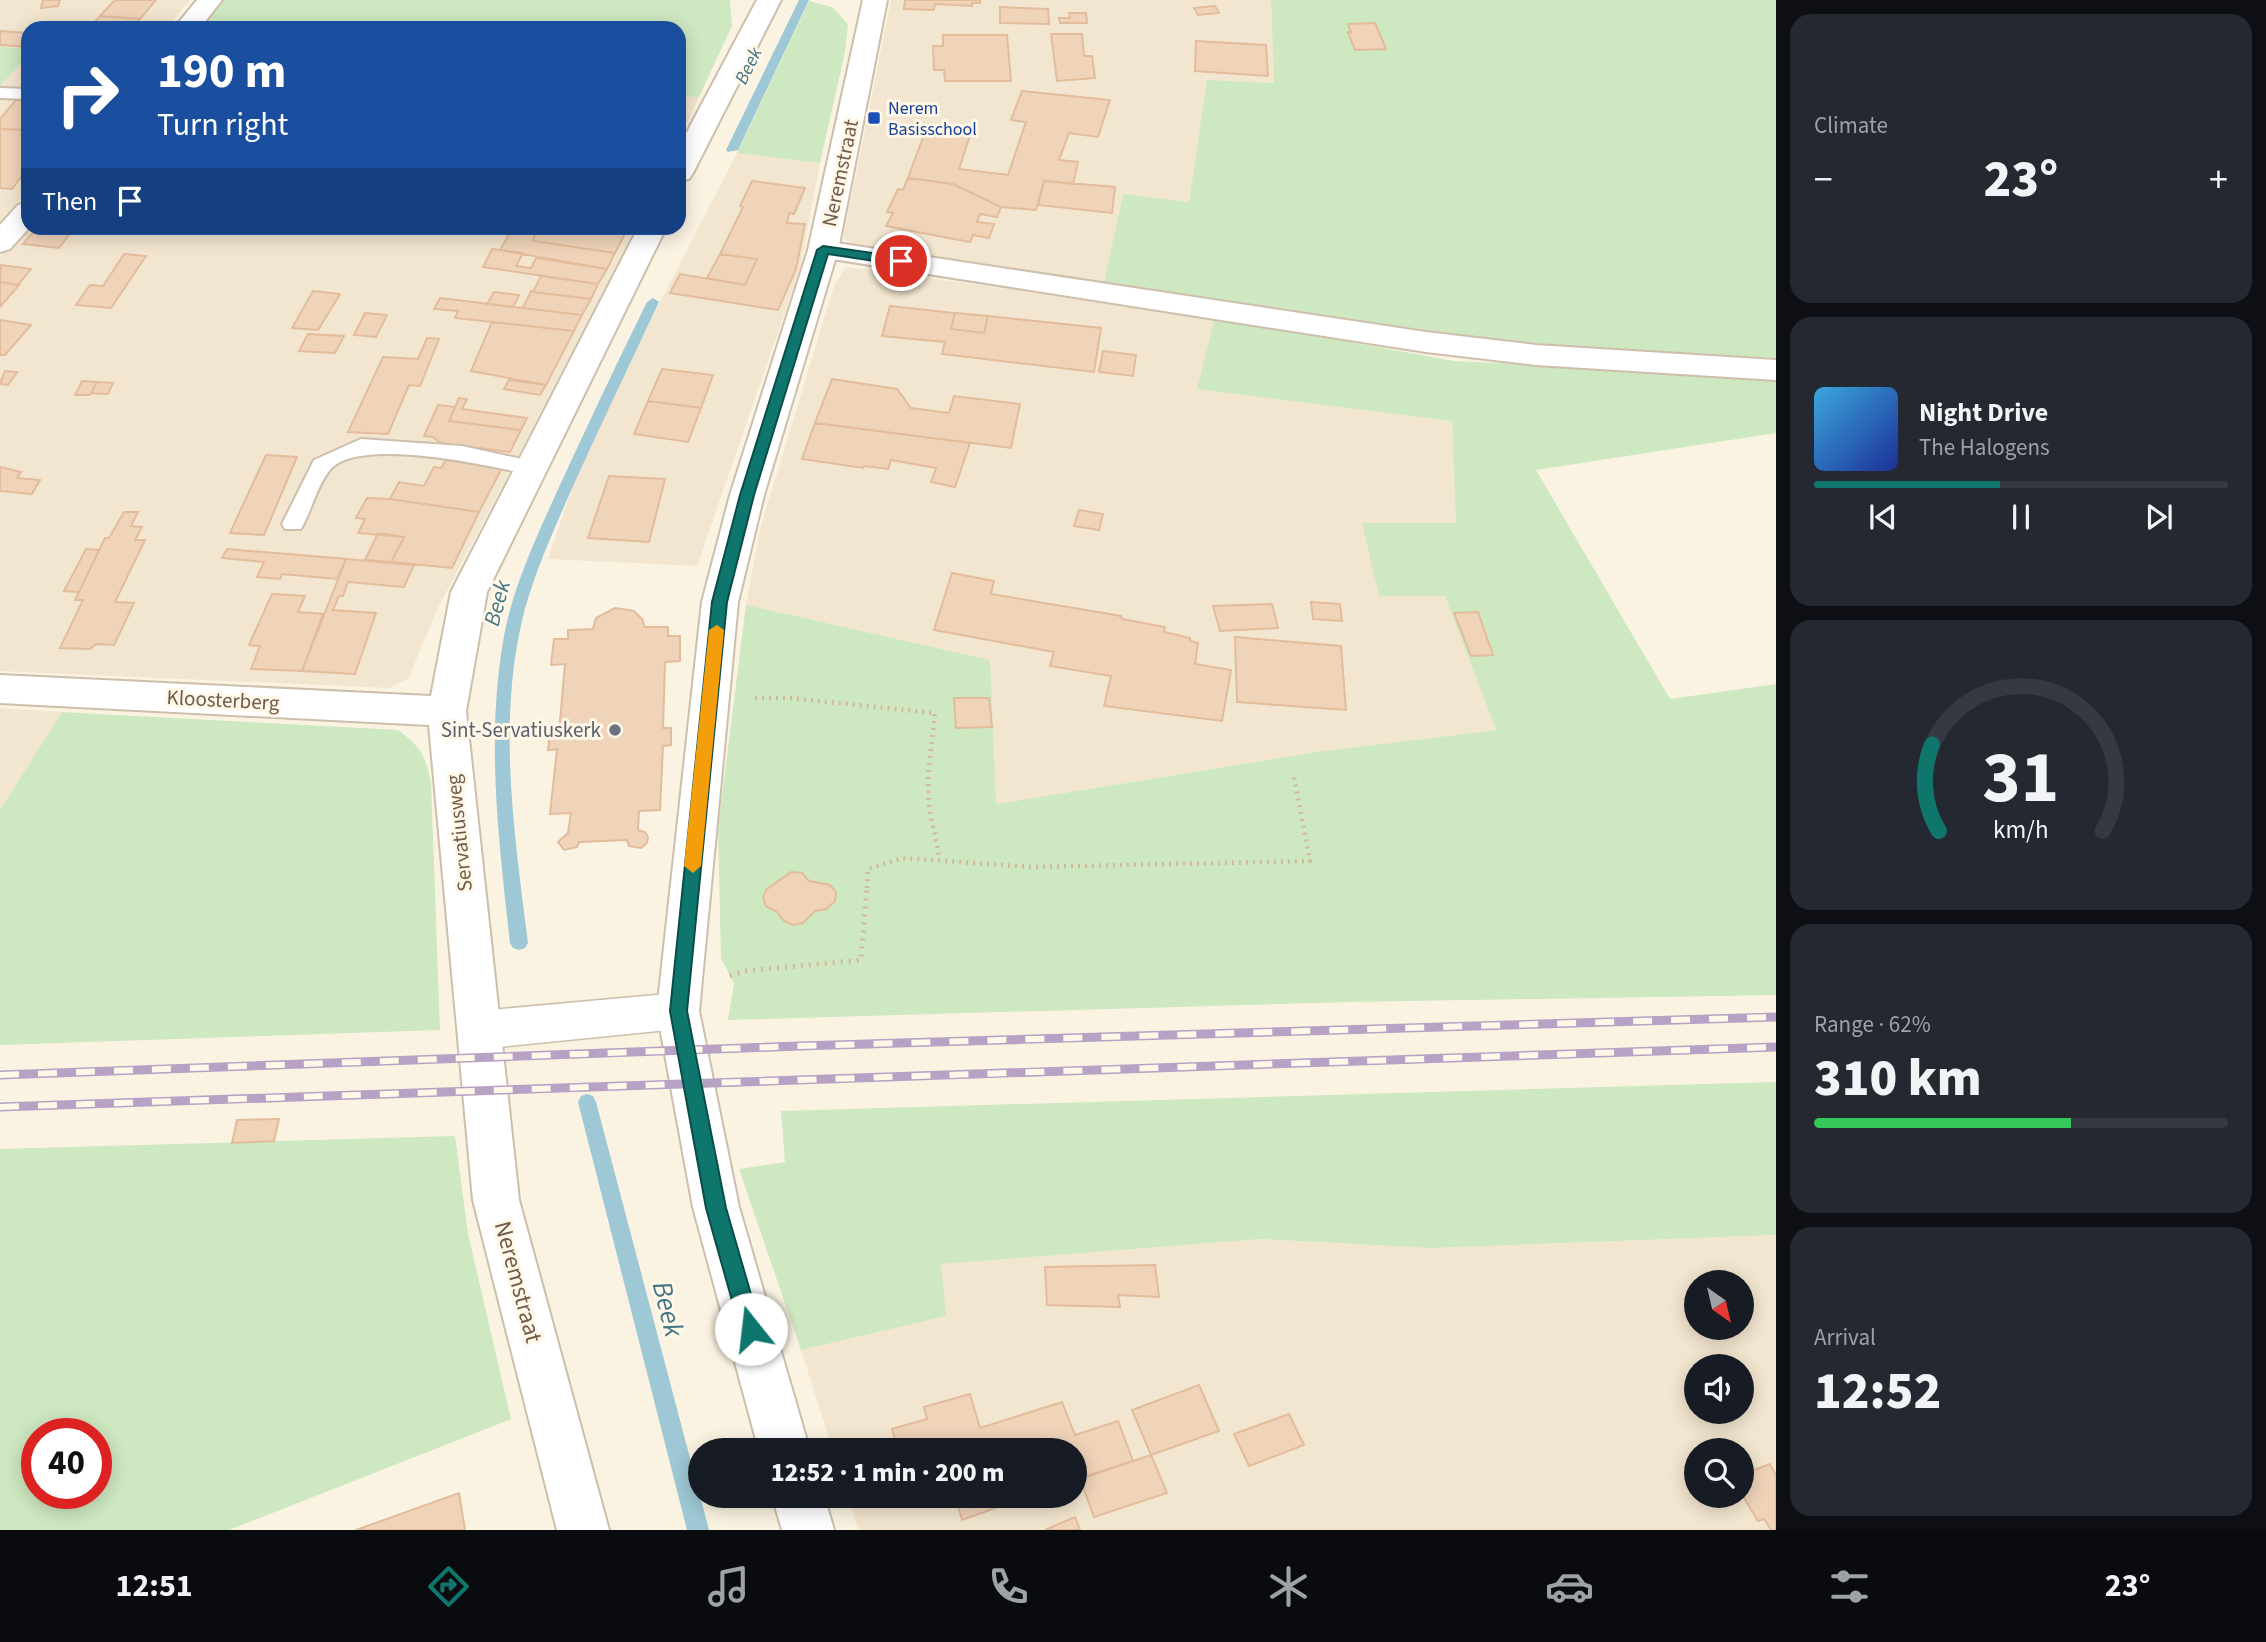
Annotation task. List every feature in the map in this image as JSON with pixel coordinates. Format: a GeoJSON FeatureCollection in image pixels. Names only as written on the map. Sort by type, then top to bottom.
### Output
{"type":"FeatureCollection","features":[{"type":"Feature","properties":{"kind":"street"},"geometry":{"type":"LineString","coordinates":[[193,21],[210,0]]}},
{"type":"Feature","properties":{"kind":"street"},"geometry":{"type":"LineString","coordinates":[[686,159],[768,0]]}},
{"type":"Feature","properties":{"kind":"street","name":"Neremstraat"},"geometry":{"type":"LineString","coordinates":[[781,1438],[716,1208],[679,1003],[720,602],[743,508],[823,250],[875,0]]}},
{"type":"Feature","properties":{"kind":"street"},"geometry":{"type":"LineString","coordinates":[[0,243],[21,219]]}},
{"type":"Feature","properties":{"kind":"street","name":"Servatiusweg"},"geometry":{"type":"LineString","coordinates":[[479,1030],[447,711],[469,592],[648,235]]}},
{"type":"Feature","properties":{"kind":"street"},"geometry":{"type":"LineString","coordinates":[[823,250],[1440,344],[1536,355],[1776,370]]}},
{"type":"Feature","properties":{"kind":"street","name":"Kloosterberg"},"geometry":{"type":"LineString","coordinates":[[0,688],[447,711]]}},
{"type":"Feature","properties":{"kind":"street"},"geometry":{"type":"LineString","coordinates":[[479,1030],[679,1003]]}},
{"type":"Feature","properties":{"kind":"street","name":"Neremstraat"},"geometry":{"type":"LineString","coordinates":[[479,1030],[496,1200],[583,1530]]}},
{"type":"Feature","properties":{"kind":"street"},"geometry":{"type":"LineString","coordinates":[[802,1508],[808,1530]]}},
{"type":"Feature","properties":{"kind":"lane"},"geometry":{"type":"LineString","coordinates":[[0,93],[21,93]]}},
{"type":"Feature","properties":{"kind":"lane"},"geometry":{"type":"LineString","coordinates":[[293,524],[321,465],[361,446],[462,453],[531,468]]}},
{"type":"Feature","properties":{"kind":"path"},"geometry":{"type":"LineString","coordinates":[[709,700],[789,698],[935,713],[929,781],[930,817],[937,833],[939,860]]}},
{"type":"Feature","properties":{"kind":"path"},"geometry":{"type":"LineString","coordinates":[[679,1003],[744,971],[861,960],[868,869],[902,858],[1031,867],[1310,861],[1294,777]]}},
{"type":"Feature","properties":{"kind":"shaded area"},"geometry":{"type":"Polygon","coordinates":[[[0,0],[190,0],[172,21],[21,21],[21,48],[0,47],[0,0]]]}},
{"type":"Feature","properties":{"kind":"shaded area"},"geometry":{"type":"Polygon","coordinates":[[[891,0],[1271,0],[1274,83],[1207,80],[1189,202],[1123,194],[1104,282],[895,254],[853,244],[843,238],[891,0]]]}},
{"type":"Feature","properties":{"kind":"shaded area"},"geometry":{"type":"Polygon","coordinates":[[[21,64],[21,198],[0,223],[0,86],[21,64]]]}},
{"type":"Feature","properties":{"kind":"shaded area"},"geometry":{"type":"Polygon","coordinates":[[[686,96],[699,97],[686,126],[686,96]]]}},
{"type":"Feature","properties":{"kind":"shaded area"},"geometry":{"type":"Polygon","coordinates":[[[737,153],[820,163],[800,269],[697,566],[548,559],[588,442],[737,153]]]}},
{"type":"Feature","properties":{"kind":"shaded area"},"geometry":{"type":"Polygon","coordinates":[[[21,232],[21,235],[634,235],[439,606],[408,679],[389,688],[0,671],[0,257],[21,232]]]}},
{"type":"Feature","properties":{"kind":"shaded area"},"geometry":{"type":"Polygon","coordinates":[[[846,267],[1215,317],[1197,389],[1452,421],[1457,523],[1363,523],[1379,596],[1445,596],[1496,730],[1317,752],[995,804],[989,660],[746,605],[760,529],[834,286],[846,267]]]}},
{"type":"Feature","properties":{"kind":"shaded area"},"geometry":{"type":"Polygon","coordinates":[[[0,708],[62,712],[0,810],[0,708]]]}},
{"type":"Feature","properties":{"kind":"shaded area"},"geometry":{"type":"Polygon","coordinates":[[[1776,1235],[1776,1530],[858,1530],[852,1508],[1087,1508],[1087,1438],[829,1438],[801,1350],[945,1316],[941,1264],[1261,1239],[1431,1248],[1776,1235]]]}},
{"type":"Feature","properties":{"kind":"green space"},"geometry":{"type":"Polygon","coordinates":[[[222,0],[730,0],[732,26],[699,97],[686,96],[686,21],[203,21],[222,0]]]}},
{"type":"Feature","properties":{"kind":"green space"},"geometry":{"type":"Polygon","coordinates":[[[1271,0],[1776,0],[1776,358],[1575,347],[1459,335],[1104,282],[1123,194],[1189,202],[1207,80],[1274,83],[1271,0]]]}},
{"type":"Feature","properties":{"kind":"green space"},"geometry":{"type":"Polygon","coordinates":[[[809,1],[832,7],[848,24],[845,52],[820,163],[737,153],[809,1]]]}},
{"type":"Feature","properties":{"kind":"green space"},"geometry":{"type":"Polygon","coordinates":[[[0,47],[21,48],[21,64],[0,86],[0,47]]]}},
{"type":"Feature","properties":{"kind":"green space"},"geometry":{"type":"Polygon","coordinates":[[[1215,317],[1454,361],[1776,375],[1776,433],[1536,470],[1670,699],[1776,684],[1776,995],[1351,1002],[728,1020],[734,983],[721,959],[718,828],[746,605],[990,660],[996,804],[1317,752],[1496,730],[1445,596],[1379,596],[1362,523],[1456,523],[1452,421],[1197,389],[1215,317]]]}},
{"type":"Feature","properties":{"kind":"green space"},"geometry":{"type":"Polygon","coordinates":[[[62,712],[398,730],[406,736],[421,752],[431,782],[440,1030],[0,1045],[0,810],[62,712]]]}},
{"type":"Feature","properties":{"kind":"green space"},"geometry":{"type":"Polygon","coordinates":[[[1776,1082],[1776,1235],[1431,1248],[1261,1239],[941,1264],[946,1316],[801,1350],[739,1169],[785,1162],[781,1111],[1776,1082]]]}},
{"type":"Feature","properties":{"kind":"green space"},"geometry":{"type":"Polygon","coordinates":[[[455,1136],[468,1234],[511,1419],[229,1530],[0,1530],[0,1149],[455,1136]]]}},
{"type":"Feature","properties":{"kind":"building"},"geometry":{"type":"Polygon","coordinates":[[[43,0],[60,0],[58,6],[41,8],[43,0]]]}},
{"type":"Feature","properties":{"kind":"building"},"geometry":{"type":"Polygon","coordinates":[[[115,0],[156,0],[140,19],[100,16],[115,0]]]}},
{"type":"Feature","properties":{"kind":"building"},"geometry":{"type":"Polygon","coordinates":[[[905,0],[980,0],[980,3],[972,3],[972,6],[935,4],[934,10],[904,9],[905,0]]]}},
{"type":"Feature","properties":{"kind":"building"},"geometry":{"type":"Polygon","coordinates":[[[1215,6],[1219,13],[1198,15],[1194,8],[1215,6]]]}},
{"type":"Feature","properties":{"kind":"building"},"geometry":{"type":"Polygon","coordinates":[[[1000,7],[1048,9],[1049,24],[1000,23],[1000,7]]]}},
{"type":"Feature","properties":{"kind":"building"},"geometry":{"type":"Polygon","coordinates":[[[1069,13],[1086,13],[1087,23],[1060,23],[1059,18],[1070,18],[1069,13]]]}},
{"type":"Feature","properties":{"kind":"building"},"geometry":{"type":"Polygon","coordinates":[[[100,16],[140,19],[138,21],[95,21],[100,16]]]}},
{"type":"Feature","properties":{"kind":"building"},"geometry":{"type":"Polygon","coordinates":[[[1375,23],[1386,49],[1355,50],[1348,24],[1375,23]]]}},
{"type":"Feature","properties":{"kind":"building"},"geometry":{"type":"Polygon","coordinates":[[[0,31],[21,32],[21,46],[0,45],[0,31]]]}},
{"type":"Feature","properties":{"kind":"building"},"geometry":{"type":"Polygon","coordinates":[[[1051,34],[1082,34],[1084,56],[1092,56],[1095,78],[1057,81],[1051,34]]]}},
{"type":"Feature","properties":{"kind":"building"},"geometry":{"type":"Polygon","coordinates":[[[943,35],[1007,35],[1011,81],[945,81],[944,70],[934,70],[933,46],[943,46],[943,35]]]}},
{"type":"Feature","properties":{"kind":"building"},"geometry":{"type":"Polygon","coordinates":[[[1196,41],[1266,45],[1268,76],[1195,71],[1196,41]]]}},
{"type":"Feature","properties":{"kind":"building"},"geometry":{"type":"Polygon","coordinates":[[[1022,91],[1110,100],[1098,137],[1069,133],[1059,160],[1078,162],[1073,184],[1044,181],[1036,210],[1001,207],[953,184],[908,178],[928,124],[972,129],[959,169],[1008,175],[1026,122],[1011,120],[1022,91]]]}},
{"type":"Feature","properties":{"kind":"building"},"geometry":{"type":"Polygon","coordinates":[[[16,100],[21,100],[21,130],[0,129],[0,119],[16,100]]]}},
{"type":"Feature","properties":{"kind":"building"},"geometry":{"type":"Polygon","coordinates":[[[0,129],[21,130],[21,177],[12,189],[0,188],[0,129]]]}},
{"type":"Feature","properties":{"kind":"building"},"geometry":{"type":"Polygon","coordinates":[[[908,178],[953,184],[1001,207],[997,217],[980,214],[977,222],[994,224],[989,238],[973,235],[970,242],[886,226],[893,213],[887,212],[898,189],[903,190],[908,178]]]}},
{"type":"Feature","properties":{"kind":"building"},"geometry":{"type":"Polygon","coordinates":[[[752,181],[805,188],[794,214],[789,213],[787,223],[805,224],[796,269],[778,310],[670,293],[680,274],[745,285],[757,259],[720,254],[743,207],[740,206],[752,181]]]}},
{"type":"Feature","properties":{"kind":"building"},"geometry":{"type":"Polygon","coordinates":[[[1044,181],[1115,187],[1112,213],[1038,205],[1044,181]]]}},
{"type":"Feature","properties":{"kind":"building"},"geometry":{"type":"Polygon","coordinates":[[[31,235],[69,235],[59,248],[23,244],[31,235]]]}},
{"type":"Feature","properties":{"kind":"building"},"geometry":{"type":"Polygon","coordinates":[[[509,235],[535,235],[533,241],[615,253],[607,269],[500,250],[509,235]]]}},
{"type":"Feature","properties":{"kind":"building"},"geometry":{"type":"Polygon","coordinates":[[[535,235],[624,235],[615,253],[533,241],[535,235]]]}},
{"type":"Feature","properties":{"kind":"building"},"geometry":{"type":"Polygon","coordinates":[[[492,249],[523,253],[516,266],[531,268],[536,258],[607,269],[598,284],[483,267],[492,249]]]}},
{"type":"Feature","properties":{"kind":"building"},"geometry":{"type":"Polygon","coordinates":[[[124,254],[146,256],[111,308],[76,305],[90,285],[103,286],[124,254]]]}},
{"type":"Feature","properties":{"kind":"building"},"geometry":{"type":"Polygon","coordinates":[[[720,254],[757,259],[745,285],[707,278],[720,254]]]}},
{"type":"Feature","properties":{"kind":"building"},"geometry":{"type":"Polygon","coordinates":[[[1,265],[31,269],[18,285],[0,282],[1,265]]]}},
{"type":"Feature","properties":{"kind":"building"},"geometry":{"type":"Polygon","coordinates":[[[541,276],[598,284],[591,299],[533,292],[541,276]]]}},
{"type":"Feature","properties":{"kind":"building"},"geometry":{"type":"Polygon","coordinates":[[[0,282],[19,285],[0,307],[0,282]]]}},
{"type":"Feature","properties":{"kind":"building"},"geometry":{"type":"Polygon","coordinates":[[[313,291],[340,294],[318,330],[292,328],[313,291]]]}},
{"type":"Feature","properties":{"kind":"building"},"geometry":{"type":"Polygon","coordinates":[[[531,291],[591,299],[582,315],[523,308],[531,291]]]}},
{"type":"Feature","properties":{"kind":"building"},"geometry":{"type":"Polygon","coordinates":[[[494,292],[519,295],[513,307],[487,304],[494,292]]]}},
{"type":"Feature","properties":{"kind":"building"},"geometry":{"type":"Polygon","coordinates":[[[440,298],[582,315],[574,331],[455,318],[458,311],[434,309],[440,298]]]}},
{"type":"Feature","properties":{"kind":"building"},"geometry":{"type":"Polygon","coordinates":[[[890,306],[955,313],[951,329],[984,333],[988,316],[1101,328],[1094,372],[942,354],[945,342],[882,336],[890,306]]]}},
{"type":"Feature","properties":{"kind":"building"},"geometry":{"type":"Polygon","coordinates":[[[365,313],[387,315],[376,337],[354,335],[365,313]]]}},
{"type":"Feature","properties":{"kind":"building"},"geometry":{"type":"Polygon","coordinates":[[[955,313],[988,316],[984,333],[951,329],[955,313]]]}},
{"type":"Feature","properties":{"kind":"building"},"geometry":{"type":"Polygon","coordinates":[[[0,320],[31,325],[5,355],[0,355],[0,320]]]}},
{"type":"Feature","properties":{"kind":"building"},"geometry":{"type":"Polygon","coordinates":[[[492,322],[574,331],[546,385],[471,371],[492,322]]]}},
{"type":"Feature","properties":{"kind":"building"},"geometry":{"type":"Polygon","coordinates":[[[308,334],[344,336],[335,353],[299,351],[308,334]]]}},
{"type":"Feature","properties":{"kind":"building"},"geometry":{"type":"Polygon","coordinates":[[[427,338],[439,339],[420,386],[409,385],[388,434],[348,432],[383,357],[418,359],[427,338]]]}},
{"type":"Feature","properties":{"kind":"building"},"geometry":{"type":"Polygon","coordinates":[[[1103,351],[1136,355],[1133,376],[1099,372],[1103,351]]]}},
{"type":"Feature","properties":{"kind":"building"},"geometry":{"type":"Polygon","coordinates":[[[662,369],[713,375],[701,408],[648,401],[662,369]]]}},
{"type":"Feature","properties":{"kind":"building"},"geometry":{"type":"Polygon","coordinates":[[[5,371],[17,372],[8,385],[0,384],[5,371]]]}},
{"type":"Feature","properties":{"kind":"building"},"geometry":{"type":"Polygon","coordinates":[[[832,379],[897,389],[911,408],[949,413],[954,396],[1020,404],[1011,448],[815,423],[832,379]]]}},
{"type":"Feature","properties":{"kind":"building"},"geometry":{"type":"Polygon","coordinates":[[[509,380],[546,385],[540,395],[504,389],[509,380]]]}},
{"type":"Feature","properties":{"kind":"building"},"geometry":{"type":"Polygon","coordinates":[[[82,381],[97,382],[90,395],[75,395],[82,381]]]}},
{"type":"Feature","properties":{"kind":"building"},"geometry":{"type":"Polygon","coordinates":[[[97,382],[113,383],[108,394],[91,393],[97,382]]]}},
{"type":"Feature","properties":{"kind":"building"},"geometry":{"type":"Polygon","coordinates":[[[459,398],[467,399],[462,409],[527,418],[521,430],[449,421],[459,398]]]}},
{"type":"Feature","properties":{"kind":"building"},"geometry":{"type":"Polygon","coordinates":[[[648,401],[701,408],[688,442],[634,434],[648,401]]]}},
{"type":"Feature","properties":{"kind":"building"},"geometry":{"type":"Polygon","coordinates":[[[438,405],[455,407],[449,421],[521,430],[510,452],[440,443],[433,437],[424,436],[438,405]]]}},
{"type":"Feature","properties":{"kind":"building"},"geometry":{"type":"Polygon","coordinates":[[[815,423],[970,443],[955,487],[931,482],[936,468],[891,460],[888,469],[802,459],[815,423]]]}},
{"type":"Feature","properties":{"kind":"building"},"geometry":{"type":"Polygon","coordinates":[[[266,455],[297,457],[264,535],[230,533],[266,455]]]}},
{"type":"Feature","properties":{"kind":"building"},"geometry":{"type":"Polygon","coordinates":[[[446,460],[502,468],[479,512],[390,499],[399,482],[424,486],[434,467],[441,468],[446,460]]]}},
{"type":"Feature","properties":{"kind":"building"},"geometry":{"type":"Polygon","coordinates":[[[0,467],[21,472],[17,478],[40,480],[32,494],[0,491],[0,467]]]}},
{"type":"Feature","properties":{"kind":"building"},"geometry":{"type":"Polygon","coordinates":[[[609,476],[665,479],[649,542],[588,538],[609,476]]]}},
{"type":"Feature","properties":{"kind":"building"},"geometry":{"type":"Polygon","coordinates":[[[367,498],[479,512],[452,568],[391,562],[404,537],[358,533],[365,519],[356,518],[367,498]]]}},
{"type":"Feature","properties":{"kind":"building"},"geometry":{"type":"Polygon","coordinates":[[[1079,510],[1103,514],[1099,530],[1074,526],[1079,510]]]}},
{"type":"Feature","properties":{"kind":"building"},"geometry":{"type":"Polygon","coordinates":[[[124,512],[138,512],[131,526],[142,527],[135,540],[145,540],[115,602],[134,603],[114,645],[96,644],[90,649],[60,648],[83,600],[75,600],[105,538],[109,538],[124,512]]]}},
{"type":"Feature","properties":{"kind":"building"},"geometry":{"type":"Polygon","coordinates":[[[378,533],[404,537],[391,562],[365,560],[378,533]]]}},
{"type":"Feature","properties":{"kind":"building"},"geometry":{"type":"Polygon","coordinates":[[[86,549],[99,550],[79,592],[64,591],[86,549]]]}},
{"type":"Feature","properties":{"kind":"building"},"geometry":{"type":"Polygon","coordinates":[[[227,549],[346,559],[337,579],[282,574],[280,579],[257,577],[264,562],[222,558],[227,549]]]}},
{"type":"Feature","properties":{"kind":"building"},"geometry":{"type":"Polygon","coordinates":[[[346,559],[414,565],[404,587],[348,582],[343,596],[339,596],[333,610],[376,613],[355,674],[302,671],[346,559]]]}},
{"type":"Feature","properties":{"kind":"building"},"geometry":{"type":"Polygon","coordinates":[[[952,573],[994,581],[991,594],[1121,616],[1122,619],[1165,627],[1164,632],[1190,638],[1190,641],[1198,643],[1195,664],[1231,670],[1222,721],[1104,706],[1111,676],[1050,666],[1054,652],[934,630],[952,573]]]}},
{"type":"Feature","properties":{"kind":"building"},"geometry":{"type":"Polygon","coordinates":[[[272,594],[305,596],[298,612],[323,614],[302,671],[251,669],[260,646],[249,645],[272,594]]]}},
{"type":"Feature","properties":{"kind":"building"},"geometry":{"type":"Polygon","coordinates":[[[1311,602],[1340,604],[1342,621],[1313,619],[1311,602]]]}},
{"type":"Feature","properties":{"kind":"building"},"geometry":{"type":"Polygon","coordinates":[[[1272,604],[1278,628],[1220,631],[1213,606],[1272,604]]]}},
{"type":"Feature","properties":{"kind":"building","name":"Sint-Servatiuskerk"},"geometry":{"type":"Polygon","coordinates":[[[615,608],[634,611],[645,627],[668,627],[668,636],[680,636],[680,661],[665,662],[663,728],[671,728],[671,745],[663,746],[660,810],[639,811],[638,830],[645,832],[648,837],[647,843],[641,848],[629,846],[627,840],[579,842],[577,847],[564,850],[558,842],[568,833],[571,813],[550,814],[557,749],[548,750],[550,732],[559,732],[565,664],[551,665],[554,639],[568,639],[568,630],[593,629],[596,618],[615,608]]]}},
{"type":"Feature","properties":{"kind":"building"},"geometry":{"type":"Polygon","coordinates":[[[1478,612],[1493,655],[1471,656],[1454,613],[1478,612]]]}},
{"type":"Feature","properties":{"kind":"building"},"geometry":{"type":"Polygon","coordinates":[[[1235,637],[1341,646],[1346,710],[1237,702],[1235,637]]]}},
{"type":"Feature","properties":{"kind":"building"},"geometry":{"type":"Polygon","coordinates":[[[954,698],[989,698],[992,727],[956,728],[954,698]]]}},
{"type":"Feature","properties":{"kind":"building"},"geometry":{"type":"Polygon","coordinates":[[[791,872],[802,873],[809,881],[830,885],[836,892],[835,901],[826,909],[815,911],[803,923],[793,925],[766,906],[763,897],[767,889],[791,872]]]}},
{"type":"Feature","properties":{"kind":"building"},"geometry":{"type":"Polygon","coordinates":[[[279,1119],[274,1141],[232,1143],[237,1120],[279,1119]]]}},
{"type":"Feature","properties":{"kind":"building"},"geometry":{"type":"Polygon","coordinates":[[[1155,1265],[1159,1297],[1118,1295],[1120,1307],[1047,1305],[1045,1267],[1155,1265]]]}},
{"type":"Feature","properties":{"kind":"building"},"geometry":{"type":"Polygon","coordinates":[[[1199,1385],[1219,1431],[1151,1455],[1132,1410],[1199,1385]]]}},
{"type":"Feature","properties":{"kind":"building"},"geometry":{"type":"Polygon","coordinates":[[[970,1394],[980,1428],[1062,1402],[1075,1435],[1118,1421],[1133,1461],[1087,1476],[1087,1438],[894,1438],[892,1429],[927,1419],[924,1407],[970,1394]]]}},
{"type":"Feature","properties":{"kind":"building"},"geometry":{"type":"Polygon","coordinates":[[[1289,1414],[1304,1445],[1249,1466],[1234,1434],[1289,1414]]]}},
{"type":"Feature","properties":{"kind":"building"},"geometry":{"type":"Polygon","coordinates":[[[1151,1455],[1167,1493],[1094,1517],[1087,1498],[1087,1477],[1151,1455]]]}},
{"type":"Feature","properties":{"kind":"building"},"geometry":{"type":"Polygon","coordinates":[[[1770,1464],[1776,1475],[1776,1530],[1771,1530],[1764,1519],[1758,1521],[1750,1508],[1754,1508],[1754,1470],[1770,1464]]]}},
{"type":"Feature","properties":{"kind":"building"},"geometry":{"type":"Polygon","coordinates":[[[459,1493],[465,1530],[356,1530],[459,1493]]]}},
{"type":"Feature","properties":{"kind":"building"},"geometry":{"type":"Polygon","coordinates":[[[958,1508],[996,1508],[962,1520],[958,1508]]]}},
{"type":"Feature","properties":{"kind":"building"},"geometry":{"type":"Polygon","coordinates":[[[1075,1517],[1080,1530],[1045,1530],[1075,1517]]]}},
{"type":"Feature","properties":{"kind":"waterway","name":"Beek"},"geometry":{"type":"LineString","coordinates":[[732,150],[804,0]]}},
{"type":"Feature","properties":{"kind":"waterway","name":"Beek"},"geometry":{"type":"LineString","coordinates":[[519,943],[502,755],[505,679],[510,642],[524,589],[544,537],[653,302]]}},
{"type":"Feature","properties":{"kind":"waterway","name":"Beek"},"geometry":{"type":"LineString","coordinates":[[587,1102],[698,1530]]}},
{"type":"Feature","properties":{"kind":"railway"},"geometry":{"type":"LineString","coordinates":[[0,1075],[800,1046],[1776,1017]]}},
{"type":"Feature","properties":{"kind":"railway"},"geometry":{"type":"LineString","coordinates":[[0,1107],[1776,1047]]}},
{"type":"Feature","properties":{"kind":"slow traffic"},"geometry":{"type":"LineString","coordinates":[[693,866],[717,630]]}},
{"type":"Feature","properties":{"kind":"place","name":"Nerem Basisschool"},"geometry":{"type":"Point","coordinates":[874,118]}},
{"type":"Feature","properties":{"kind":"place","name":"Sint-Servatiuskerk"},"geometry":{"type":"Point","coordinates":[615,730]}},
{"type":"Feature","properties":{"kind":"route"},"geometry":{"type":"LineString","coordinates":[[751,1329],[716,1208],[678,1011],[720,602],[747,495],[823,250],[901,261]]}}]}
